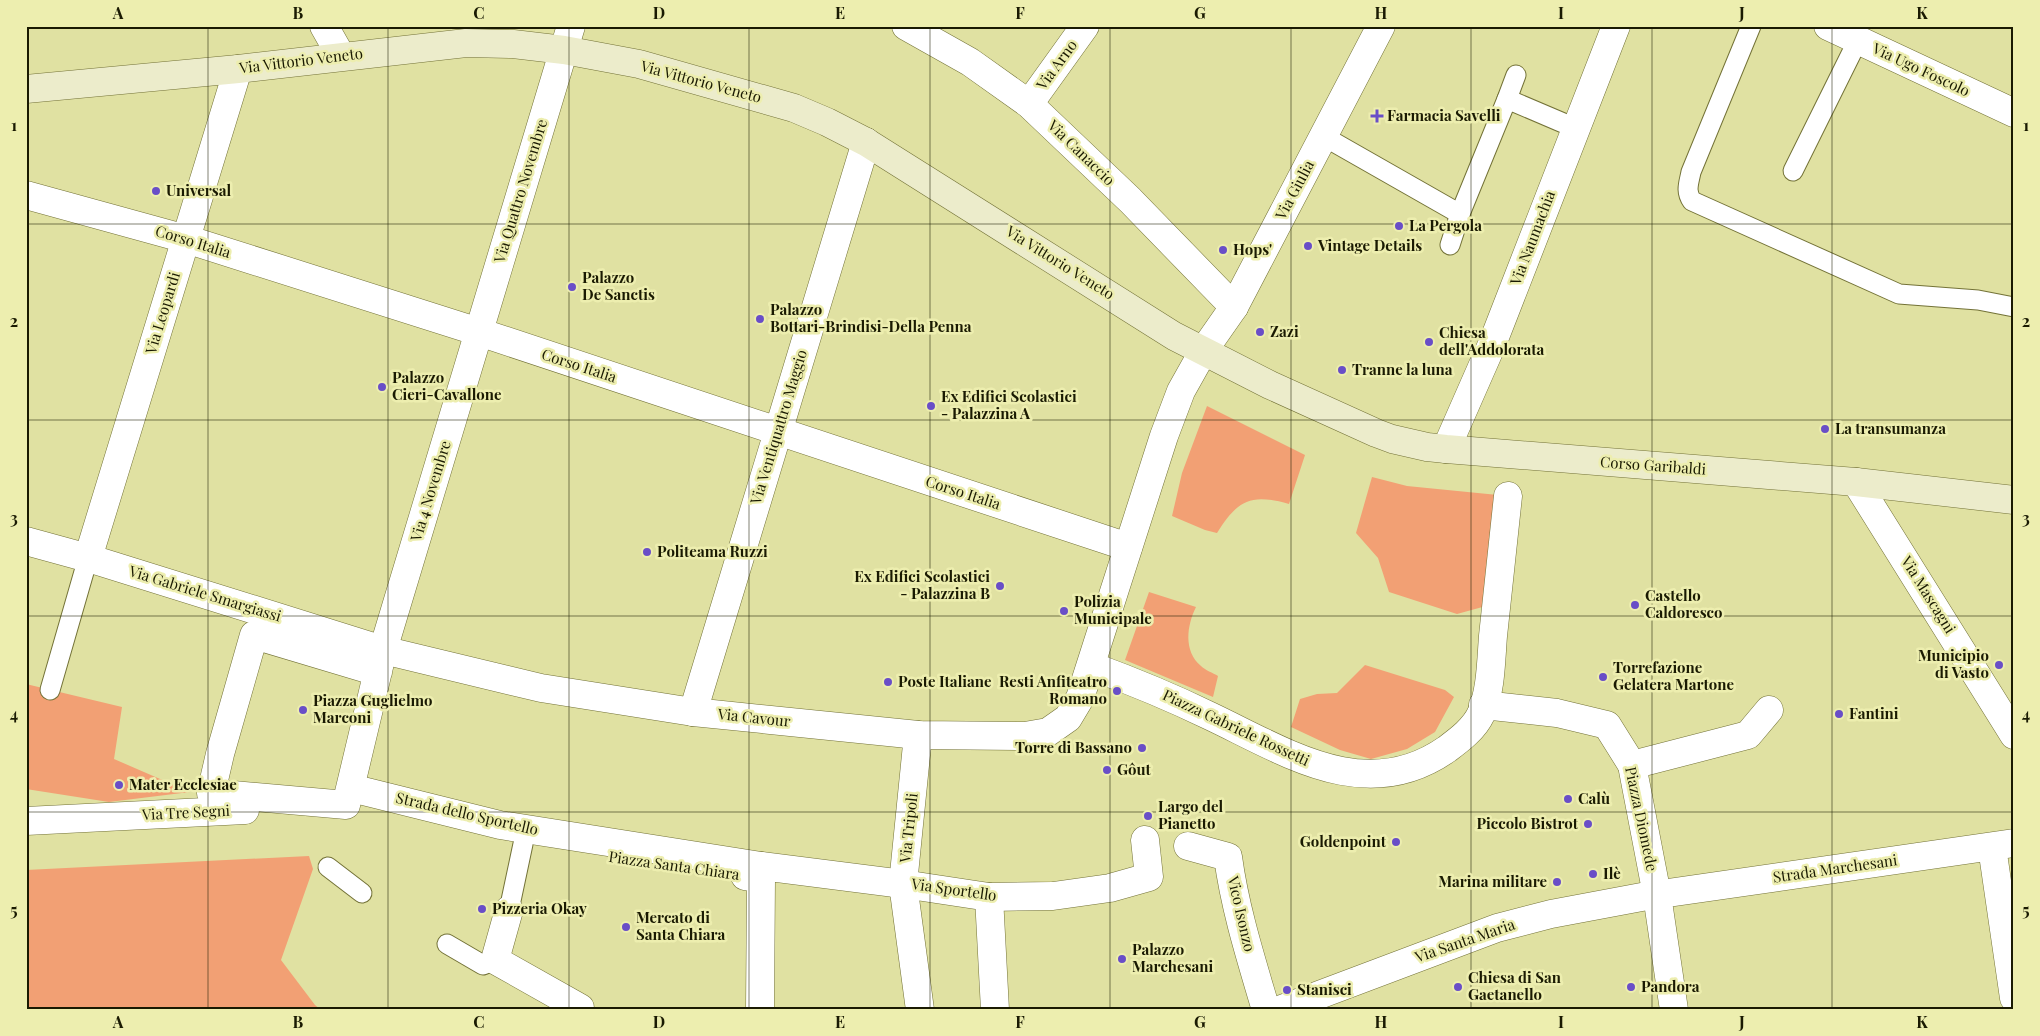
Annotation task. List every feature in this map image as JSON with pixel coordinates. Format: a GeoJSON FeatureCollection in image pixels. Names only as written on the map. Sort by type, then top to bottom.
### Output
{"type":"FeatureCollection","features":[{"type":"Feature","properties":{"kind":"street"},"geometry":{"type":"LineString","coordinates":[[324,26],[341,56]]}},
{"type":"Feature","properties":{"kind":"street","name":"Via Canaccio"},"geometry":{"type":"LineString","coordinates":[[906,26],[970,62],[1030,104],[1130,200],[1234,307]]}},
{"type":"Feature","properties":{"kind":"street","name":"Via Arno"},"geometry":{"type":"LineString","coordinates":[[1030,104],[1085,26]]}},
{"type":"Feature","properties":{"kind":"street","name":"Via Giulia"},"geometry":{"type":"LineString","coordinates":[[1204,350],[1234,307],[1381,26]]}},
{"type":"Feature","properties":{"kind":"street","name":"Via Naumachia"},"geometry":{"type":"LineString","coordinates":[[1446,449],[1493,342],[1616,26]]}},
{"type":"Feature","properties":{"kind":"street","name":"Via Ugo Foscolo"},"geometry":{"type":"LineString","coordinates":[[1828,26],[2014,113]]}},
{"type":"Feature","properties":{"kind":"street","name":"Via Vittorio Veneto"},"geometry":{"type":"LineString","coordinates":[[26,88],[238,68],[466,43],[513,44],[567,38],[639,64],[794,108],[866,142],[1174,336],[1300,399]]}},
{"type":"Feature","properties":{"kind":"street","name":"Via Quattro Novembre"},"geometry":{"type":"LineString","coordinates":[[479,332],[567,38]]}},
{"type":"Feature","properties":{"kind":"street","name":"Via Leopardi"},"geometry":{"type":"LineString","coordinates":[[88,558],[238,68]]}},
{"type":"Feature","properties":{"kind":"street","name":"Via Ventiquattro Maggio"},"geometry":{"type":"LineString","coordinates":[[693,712],[866,142]]}},
{"type":"Feature","properties":{"kind":"street","name":"Corso Italia"},"geometry":{"type":"LineString","coordinates":[[26,195],[186,239],[479,332],[1128,547]]}},
{"type":"Feature","properties":{"kind":"street","name":"Via 4 Novembre"},"geometry":{"type":"LineString","coordinates":[[380,661],[479,332]]}},
{"type":"Feature","properties":{"kind":"street"},"geometry":{"type":"LineString","coordinates":[[1091,666],[1164,436],[1181,391],[1204,350]]}},
{"type":"Feature","properties":{"kind":"street","name":"Corso Garibaldi"},"geometry":{"type":"LineString","coordinates":[[1300,399],[1392,439],[1427,447],[1856,482],[2014,500]]}},
{"type":"Feature","properties":{"kind":"street","name":"Via Mascagni"},"geometry":{"type":"LineString","coordinates":[[1856,482],[2014,734]]}},
{"type":"Feature","properties":{"kind":"street","name":"Piazza Gabriele Rossetti"},"geometry":{"type":"LineString","coordinates":[[1091,666],[1156,690],[1310,763],[1340,772],[1356,774],[1381,775],[1405,770],[1438,755],[1459,740],[1470,730],[1480,715],[1489,678],[1508,496]]}},
{"type":"Feature","properties":{"kind":"street","name":"Via Gabriele Smargiassi"},"geometry":{"type":"LineString","coordinates":[[26,541],[88,558],[380,661]]}},
{"type":"Feature","properties":{"kind":"street"},"geometry":{"type":"LineString","coordinates":[[254,635],[380,661],[349,796],[211,793],[220,754],[254,635]]}},
{"type":"Feature","properties":{"kind":"street","name":"Via Cavour"},"geometry":{"type":"LineString","coordinates":[[380,661],[693,712],[918,735],[1025,736],[1048,732],[1068,718],[1080,698],[1091,666]]}},
{"type":"Feature","properties":{"kind":"street","name":"Piazza Diomede"},"geometry":{"type":"LineString","coordinates":[[1483,705],[1557,713],[1607,725],[1632,765],[1657,895],[1674,1010]]}},
{"type":"Feature","properties":{"kind":"street"},"geometry":{"type":"LineString","coordinates":[[1632,765],[1748,735],[1769,710]]}},
{"type":"Feature","properties":{"kind":"street","name":"Via Tripoli"},"geometry":{"type":"LineString","coordinates":[[918,735],[903,884],[920,1010]]}},
{"type":"Feature","properties":{"kind":"street","name":"Via Tre Segni"},"geometry":{"type":"LineString","coordinates":[[26,821],[349,796]]}},
{"type":"Feature","properties":{"kind":"street","name":"Strada dello Sportello"},"geometry":{"type":"LineString","coordinates":[[349,796],[761,872]]}},
{"type":"Feature","properties":{"kind":"street","name":"Via Sportello"},"geometry":{"type":"LineString","coordinates":[[761,872],[903,884],[989,897],[1053,896],[1110,888],[1150,877],[1145,840]]}},
{"type":"Feature","properties":{"kind":"street","name":"Piazza Santa Chiara"},"geometry":{"type":"LineString","coordinates":[[523,844],[761,872],[760,1010]]}},
{"type":"Feature","properties":{"kind":"street"},"geometry":{"type":"LineString","coordinates":[[2003,845],[2014,998]]}},
{"type":"Feature","properties":{"kind":"street","name":"Strada Marchesani"},"geometry":{"type":"LineString","coordinates":[[1657,895],[2003,845]]}},
{"type":"Feature","properties":{"kind":"street","name":"Vico Isonzo"},"geometry":{"type":"LineString","coordinates":[[1188,846],[1228,857],[1243,929],[1266,1010]]}},
{"type":"Feature","properties":{"kind":"street","name":"Via Santa Maria"},"geometry":{"type":"LineString","coordinates":[[1279,1010],[1335,1000],[1497,928],[1551,914],[1657,895]]}},
{"type":"Feature","properties":{"kind":"street"},"geometry":{"type":"LineString","coordinates":[[989,897],[995,1010]]}},
{"type":"Feature","properties":{"kind":"street"},"geometry":{"type":"LineString","coordinates":[[509,910],[495,960],[580,1008],[580,1010]]}},
{"type":"Feature","properties":{"kind":"lane"},"geometry":{"type":"LineString","coordinates":[[1751,26],[1692,172],[1688,188],[1692,201],[1899,294],[1978,300],[2014,307]]}},
{"type":"Feature","properties":{"kind":"lane"},"geometry":{"type":"LineString","coordinates":[[1793,171],[1858,40]]}},
{"type":"Feature","properties":{"kind":"lane"},"geometry":{"type":"LineString","coordinates":[[1450,245],[1460,214],[1516,75]]}},
{"type":"Feature","properties":{"kind":"lane"},"geometry":{"type":"LineString","coordinates":[[1506,99],[1575,128]]}},
{"type":"Feature","properties":{"kind":"lane"},"geometry":{"type":"LineString","coordinates":[[1323,136],[1460,214]]}},
{"type":"Feature","properties":{"kind":"lane"},"geometry":{"type":"LineString","coordinates":[[50,690],[88,558]]}},
{"type":"Feature","properties":{"kind":"lane","name":"Piazza Santa Chiara"},"geometry":{"type":"LineString","coordinates":[[509,910],[523,844]]}},
{"type":"Feature","properties":{"kind":"lane"},"geometry":{"type":"LineString","coordinates":[[328,867],[362,893]]}},
{"type":"Feature","properties":{"kind":"lane"},"geometry":{"type":"LineString","coordinates":[[447,944],[483,965],[495,960]]}},
{"type":"Feature","properties":{"kind":"shaded area"},"geometry":{"type":"Polygon","coordinates":[[[1207,406],[1305,455],[1289,504],[1264,499],[1246,502],[1232,513],[1217,533],[1172,516],[1182,473],[1207,406]]]}},
{"type":"Feature","properties":{"kind":"shaded area"},"geometry":{"type":"Polygon","coordinates":[[[1372,477],[1407,486],[1508,496],[1497,603],[1457,614],[1389,592],[1378,558],[1356,533],[1372,477]]]}},
{"type":"Feature","properties":{"kind":"shaded area"},"geometry":{"type":"Polygon","coordinates":[[[1149,592],[1196,607],[1190,622],[1189,645],[1195,660],[1218,676],[1213,697],[1125,660],[1149,592]]]}},
{"type":"Feature","properties":{"kind":"shaded area"},"geometry":{"type":"Polygon","coordinates":[[[1365,665],[1445,690],[1454,697],[1435,732],[1407,749],[1371,759],[1340,750],[1291,727],[1300,699],[1317,694],[1337,693],[1365,665]]]}},
{"type":"Feature","properties":{"kind":"shaded area"},"geometry":{"type":"Polygon","coordinates":[[[26,684],[122,707],[114,759],[190,792],[109,802],[26,789],[26,684]]]}},
{"type":"Feature","properties":{"kind":"shaded area"},"geometry":{"type":"Polygon","coordinates":[[[309,856],[313,869],[281,960],[315,1005],[321,1010],[26,1010],[26,870],[309,856]]]}},
{"type":"Feature","properties":{"kind":"place","name":"Farmacia Savelli"},"geometry":{"type":"Point","coordinates":[1377,116]}},
{"type":"Feature","properties":{"kind":"place","name":"Universal"},"geometry":{"type":"Point","coordinates":[156,191]}},
{"type":"Feature","properties":{"kind":"place","name":"La Pergola"},"geometry":{"type":"Point","coordinates":[1399,226]}},
{"type":"Feature","properties":{"kind":"place","name":"Vintage Details"},"geometry":{"type":"Point","coordinates":[1308,246]}},
{"type":"Feature","properties":{"kind":"place","name":"Hops'"},"geometry":{"type":"Point","coordinates":[1223,250]}},
{"type":"Feature","properties":{"kind":"place","name":"Palazzo De Sanctis"},"geometry":{"type":"Point","coordinates":[572,287]}},
{"type":"Feature","properties":{"kind":"place","name":"Palazzo Bottari-Brindisi-Della Penna"},"geometry":{"type":"Point","coordinates":[760,319]}},
{"type":"Feature","properties":{"kind":"place","name":"Zazi"},"geometry":{"type":"Point","coordinates":[1260,332]}},
{"type":"Feature","properties":{"kind":"place","name":"Chiesa dell'Addolorata"},"geometry":{"type":"Point","coordinates":[1429,342]}},
{"type":"Feature","properties":{"kind":"place","name":"Tranne la luna"},"geometry":{"type":"Point","coordinates":[1342,370]}},
{"type":"Feature","properties":{"kind":"place","name":"Palazzo Cieri-Cavallone"},"geometry":{"type":"Point","coordinates":[382,387]}},
{"type":"Feature","properties":{"kind":"place","name":"Ex Edifici Scolastici - Palazzina A"},"geometry":{"type":"Point","coordinates":[931,406]}},
{"type":"Feature","properties":{"kind":"place","name":"La transumanza"},"geometry":{"type":"Point","coordinates":[1825,429]}},
{"type":"Feature","properties":{"kind":"place","name":"Politeama Ruzzi"},"geometry":{"type":"Point","coordinates":[647,552]}},
{"type":"Feature","properties":{"kind":"place","name":"Ex Edifici Scolastici - Palazzina B"},"geometry":{"type":"Point","coordinates":[1000,586]}},
{"type":"Feature","properties":{"kind":"place","name":"Castello Caldoresco"},"geometry":{"type":"Point","coordinates":[1635,605]}},
{"type":"Feature","properties":{"kind":"place","name":"Polizia Municipale"},"geometry":{"type":"Point","coordinates":[1064,611]}},
{"type":"Feature","properties":{"kind":"place","name":"Municipio di Vasto"},"geometry":{"type":"Point","coordinates":[1999,665]}},
{"type":"Feature","properties":{"kind":"place","name":"Torrefazione Gelatera Martone"},"geometry":{"type":"Point","coordinates":[1603,677]}},
{"type":"Feature","properties":{"kind":"place","name":"Poste Italiane"},"geometry":{"type":"Point","coordinates":[888,682]}},
{"type":"Feature","properties":{"kind":"place","name":"Resti Anfiteatro Romano"},"geometry":{"type":"Point","coordinates":[1117,691]}},
{"type":"Feature","properties":{"kind":"place","name":"Piazza Guglielmo Marconi"},"geometry":{"type":"Point","coordinates":[303,710]}},
{"type":"Feature","properties":{"kind":"place","name":"Fantini"},"geometry":{"type":"Point","coordinates":[1839,714]}},
{"type":"Feature","properties":{"kind":"place","name":"Torre di Bassano"},"geometry":{"type":"Point","coordinates":[1142,748]}},
{"type":"Feature","properties":{"kind":"place","name":"Gôut"},"geometry":{"type":"Point","coordinates":[1107,770]}},
{"type":"Feature","properties":{"kind":"place","name":"Mater Ecclesiae"},"geometry":{"type":"Point","coordinates":[119,785]}},
{"type":"Feature","properties":{"kind":"place","name":"Calù"},"geometry":{"type":"Point","coordinates":[1568,799]}},
{"type":"Feature","properties":{"kind":"place","name":"Largo del Pianetto"},"geometry":{"type":"Point","coordinates":[1148,816]}},
{"type":"Feature","properties":{"kind":"place","name":"Piccolo Bistrot"},"geometry":{"type":"Point","coordinates":[1588,824]}},
{"type":"Feature","properties":{"kind":"place","name":"Goldenpoint"},"geometry":{"type":"Point","coordinates":[1396,842]}},
{"type":"Feature","properties":{"kind":"place","name":"Ilè"},"geometry":{"type":"Point","coordinates":[1593,874]}},
{"type":"Feature","properties":{"kind":"place","name":"Marina militare"},"geometry":{"type":"Point","coordinates":[1557,882]}},
{"type":"Feature","properties":{"kind":"place","name":"Pizzeria Okay"},"geometry":{"type":"Point","coordinates":[482,909]}},
{"type":"Feature","properties":{"kind":"place","name":"Mercato di Santa Chiara"},"geometry":{"type":"Point","coordinates":[626,927]}},
{"type":"Feature","properties":{"kind":"place","name":"Palazzo Marchesani"},"geometry":{"type":"Point","coordinates":[1122,959]}},
{"type":"Feature","properties":{"kind":"place","name":"Chiesa di San Gaetanello"},"geometry":{"type":"Point","coordinates":[1458,987]}},
{"type":"Feature","properties":{"kind":"place","name":"Pandora"},"geometry":{"type":"Point","coordinates":[1631,987]}},
{"type":"Feature","properties":{"kind":"place","name":"Stanisci"},"geometry":{"type":"Point","coordinates":[1287,990]}}]}
